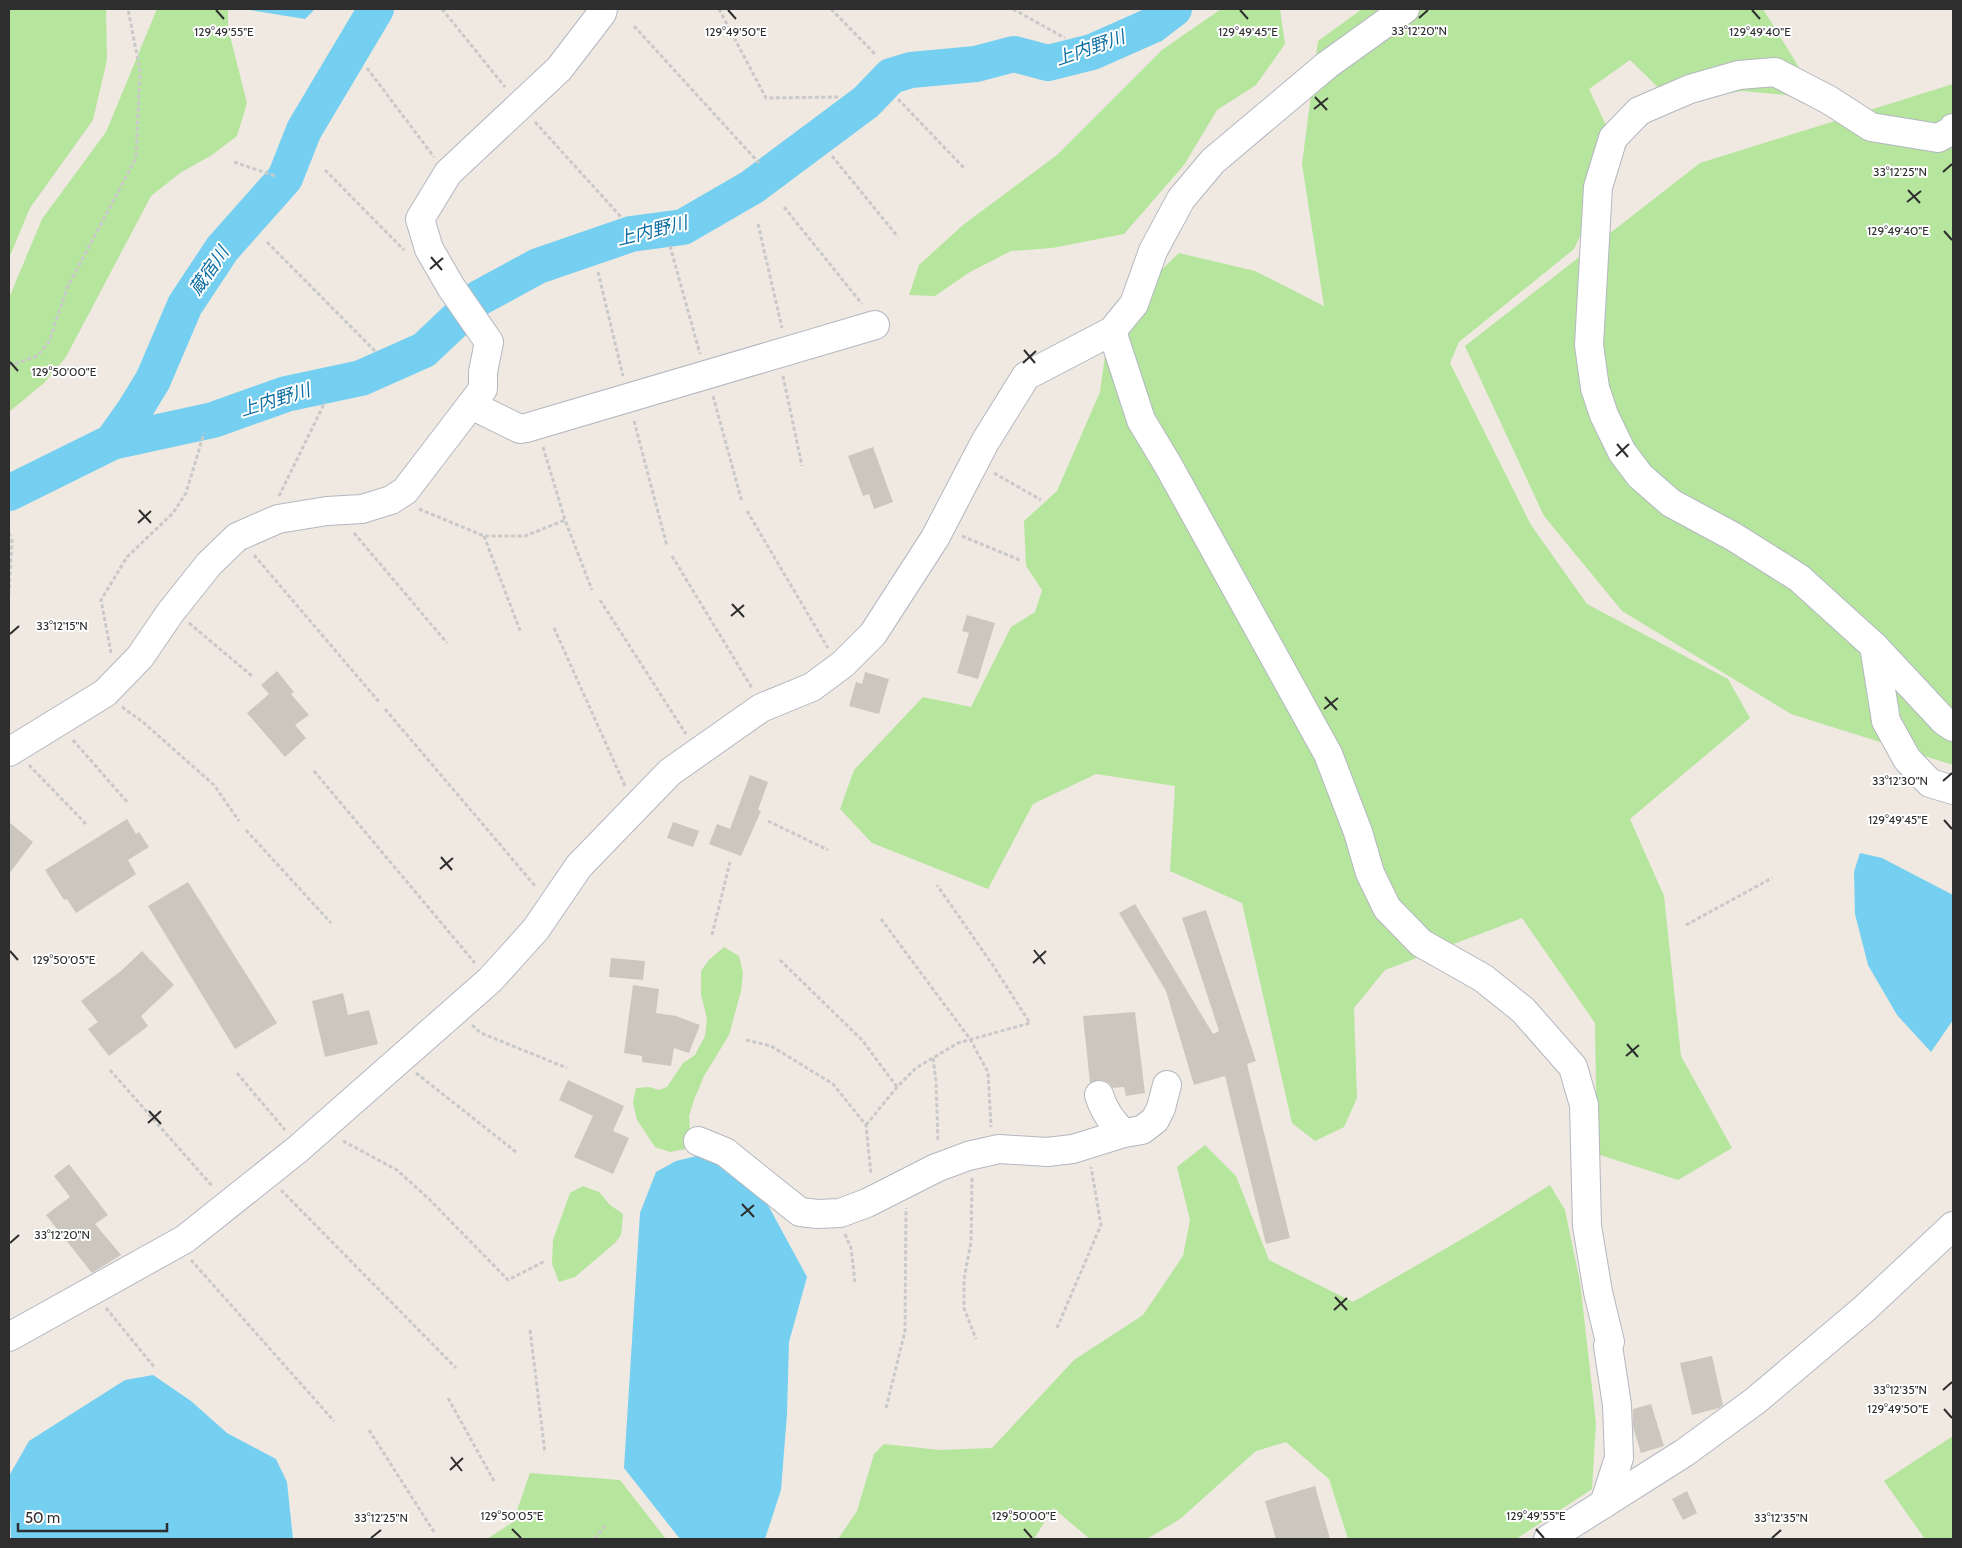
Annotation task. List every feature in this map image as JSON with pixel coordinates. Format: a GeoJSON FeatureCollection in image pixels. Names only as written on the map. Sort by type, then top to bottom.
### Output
{"type":"FeatureCollection","features":[{"type":"Feature","properties":{"kind":"street"},"geometry":{"type":"LineString","coordinates":[[16,755],[105,693],[140,657],[170,614],[209,564],[237,538],[278,519],[327,511],[362,509],[391,500],[405,491],[483,389],[489,342],[451,287],[429,249],[420,219],[448,173],[559,69],[602,13],[603,9]]}},
{"type":"Feature","properties":{"kind":"street"},"geometry":{"type":"LineString","coordinates":[[9,1337],[185,1239],[298,1149],[490,980],[536,929],[579,866],[670,772],[761,708],[812,686],[843,664],[873,634],[935,538],[985,442],[1026,376],[1112,332],[1134,304],[1153,251],[1181,199],[1213,161],[1327,65],[1405,9]]}},
{"type":"Feature","properties":{"kind":"street"},"geometry":{"type":"LineString","coordinates":[[1953,128],[1938,138],[1871,127],[1829,100],[1775,72],[1739,75],[1690,88],[1640,111],[1613,138],[1598,187],[1589,345],[1595,388],[1604,415],[1622,452],[1640,476],[1671,503],[1734,537],[1800,578],[1874,646],[1944,722],[1953,727]]}},
{"type":"Feature","properties":{"kind":"street"},"geometry":{"type":"LineString","coordinates":[[471,405],[520,429],[526,428],[869,315]]}},
{"type":"Feature","properties":{"kind":"street"},"geometry":{"type":"LineString","coordinates":[[1112,332],[1141,420],[1168,465],[1328,754],[1358,832],[1370,873],[1387,908],[1421,943],[1483,978],[1523,1010],[1573,1068],[1584,1105],[1587,1226],[1598,1292],[1610,1342],[1608,1346],[1617,1405],[1619,1458],[1604,1504]]}},
{"type":"Feature","properties":{"kind":"street"},"geometry":{"type":"LineString","coordinates":[[1874,646],[1886,721],[1907,759],[1930,783],[1953,790]]}},
{"type":"Feature","properties":{"kind":"street"},"geometry":{"type":"LineString","coordinates":[[698,1141],[725,1152],[800,1212],[818,1214],[840,1213],[867,1203],[936,1168],[968,1156],[999,1149],[1048,1152],[1072,1148],[1124,1133],[1142,1130],[1155,1120],[1161,1108],[1167,1085]]}},
{"type":"Feature","properties":{"kind":"street"},"geometry":{"type":"LineString","coordinates":[[1099,1095],[1104,1110],[1112,1122],[1124,1133]]}},
{"type":"Feature","properties":{"kind":"street"},"geometry":{"type":"LineString","coordinates":[[1548,1539],[1684,1453],[1755,1401],[1863,1310],[1953,1226]]}},
{"type":"Feature","properties":{"kind":"path"},"geometry":{"type":"LineString","coordinates":[[9,366],[37,356],[49,342],[67,288],[136,158],[140,71],[128,9]]}},
{"type":"Feature","properties":{"kind":"path"},"geometry":{"type":"LineString","coordinates":[[442,9],[508,90]]}},
{"type":"Feature","properties":{"kind":"path"},"geometry":{"type":"LineString","coordinates":[[719,9],[766,98],[838,96]]}},
{"type":"Feature","properties":{"kind":"path"},"geometry":{"type":"LineString","coordinates":[[831,9],[875,54]]}},
{"type":"Feature","properties":{"kind":"path"},"geometry":{"type":"LineString","coordinates":[[1013,9],[1065,38]]}},
{"type":"Feature","properties":{"kind":"path"},"geometry":{"type":"LineString","coordinates":[[634,26],[759,163]]}},
{"type":"Feature","properties":{"kind":"path"},"geometry":{"type":"LineString","coordinates":[[367,68],[434,158]]}},
{"type":"Feature","properties":{"kind":"path"},"geometry":{"type":"LineString","coordinates":[[898,100],[964,168]]}},
{"type":"Feature","properties":{"kind":"path"},"geometry":{"type":"LineString","coordinates":[[534,121],[622,218]]}},
{"type":"Feature","properties":{"kind":"path"},"geometry":{"type":"LineString","coordinates":[[832,156],[898,237]]}},
{"type":"Feature","properties":{"kind":"path"},"geometry":{"type":"LineString","coordinates":[[234,162],[275,176]]}},
{"type":"Feature","properties":{"kind":"path"},"geometry":{"type":"LineString","coordinates":[[325,170],[410,256]]}},
{"type":"Feature","properties":{"kind":"path"},"geometry":{"type":"LineString","coordinates":[[784,207],[869,315]]}},
{"type":"Feature","properties":{"kind":"path"},"geometry":{"type":"LineString","coordinates":[[758,224],[783,331]]}},
{"type":"Feature","properties":{"kind":"path"},"geometry":{"type":"LineString","coordinates":[[267,242],[376,352]]}},
{"type":"Feature","properties":{"kind":"path"},"geometry":{"type":"LineString","coordinates":[[670,246],[701,355]]}},
{"type":"Feature","properties":{"kind":"path"},"geometry":{"type":"LineString","coordinates":[[598,272],[624,377]]}},
{"type":"Feature","properties":{"kind":"path"},"geometry":{"type":"LineString","coordinates":[[782,373],[802,466]]}},
{"type":"Feature","properties":{"kind":"path"},"geometry":{"type":"LineString","coordinates":[[712,393],[742,502]]}},
{"type":"Feature","properties":{"kind":"path"},"geometry":{"type":"LineString","coordinates":[[277,498],[325,402]]}},
{"type":"Feature","properties":{"kind":"path"},"geometry":{"type":"LineString","coordinates":[[633,416],[667,546]]}},
{"type":"Feature","properties":{"kind":"path"},"geometry":{"type":"LineString","coordinates":[[111,657],[101,600],[127,557],[173,514],[186,493],[204,433]]}},
{"type":"Feature","properties":{"kind":"path"},"geometry":{"type":"LineString","coordinates":[[542,442],[564,520],[592,590]]}},
{"type":"Feature","properties":{"kind":"path"},"geometry":{"type":"LineString","coordinates":[[991,472],[1041,500]]}},
{"type":"Feature","properties":{"kind":"path"},"geometry":{"type":"LineString","coordinates":[[414,507],[484,536],[525,536],[564,520]]}},
{"type":"Feature","properties":{"kind":"path"},"geometry":{"type":"LineString","coordinates":[[747,511],[831,653]]}},
{"type":"Feature","properties":{"kind":"path"},"geometry":{"type":"LineString","coordinates":[[9,533],[12,541],[9,594]]}},
{"type":"Feature","properties":{"kind":"path"},"geometry":{"type":"LineString","coordinates":[[353,533],[447,644]]}},
{"type":"Feature","properties":{"kind":"path"},"geometry":{"type":"LineString","coordinates":[[959,535],[1022,560]]}},
{"type":"Feature","properties":{"kind":"path"},"geometry":{"type":"LineString","coordinates":[[484,536],[521,632]]}},
{"type":"Feature","properties":{"kind":"path"},"geometry":{"type":"LineString","coordinates":[[248,548],[380,703]]}},
{"type":"Feature","properties":{"kind":"path"},"geometry":{"type":"LineString","coordinates":[[672,556],[754,690]]}},
{"type":"Feature","properties":{"kind":"path"},"geometry":{"type":"LineString","coordinates":[[600,600],[688,737]]}},
{"type":"Feature","properties":{"kind":"path"},"geometry":{"type":"LineString","coordinates":[[187,621],[252,676]]}},
{"type":"Feature","properties":{"kind":"path"},"geometry":{"type":"LineString","coordinates":[[554,628],[625,787]]}},
{"type":"Feature","properties":{"kind":"path"},"geometry":{"type":"LineString","coordinates":[[120,704],[144,722],[207,778],[223,796],[239,821]]}},
{"type":"Feature","properties":{"kind":"path"},"geometry":{"type":"LineString","coordinates":[[385,709],[537,888]]}},
{"type":"Feature","properties":{"kind":"path"},"geometry":{"type":"LineString","coordinates":[[72,740],[128,803]]}},
{"type":"Feature","properties":{"kind":"path"},"geometry":{"type":"LineString","coordinates":[[16,755],[86,824]]}},
{"type":"Feature","properties":{"kind":"path"},"geometry":{"type":"LineString","coordinates":[[314,771],[476,964]]}},
{"type":"Feature","properties":{"kind":"path"},"geometry":{"type":"LineString","coordinates":[[768,821],[828,850]]}},
{"type":"Feature","properties":{"kind":"path"},"geometry":{"type":"LineString","coordinates":[[246,830],[331,923]]}},
{"type":"Feature","properties":{"kind":"path"},"geometry":{"type":"LineString","coordinates":[[712,935],[730,862]]}},
{"type":"Feature","properties":{"kind":"path"},"geometry":{"type":"LineString","coordinates":[[1686,925],[1772,878]]}},
{"type":"Feature","properties":{"kind":"path"},"geometry":{"type":"LineString","coordinates":[[866,1125],[897,1087],[916,1068],[958,1043],[1030,1023],[937,885]]}},
{"type":"Feature","properties":{"kind":"path"},"geometry":{"type":"LineString","coordinates":[[881,919],[970,1039],[988,1072],[991,1136]]}},
{"type":"Feature","properties":{"kind":"path"},"geometry":{"type":"LineString","coordinates":[[780,960],[862,1040],[897,1087]]}},
{"type":"Feature","properties":{"kind":"path"},"geometry":{"type":"LineString","coordinates":[[468,1022],[481,1032],[567,1068]]}},
{"type":"Feature","properties":{"kind":"path"},"geometry":{"type":"LineString","coordinates":[[746,1040],[771,1046],[833,1084],[866,1125],[872,1181]]}},
{"type":"Feature","properties":{"kind":"path"},"geometry":{"type":"LineString","coordinates":[[933,1058],[939,1148]]}},
{"type":"Feature","properties":{"kind":"path"},"geometry":{"type":"LineString","coordinates":[[408,1067],[516,1152]]}},
{"type":"Feature","properties":{"kind":"path"},"geometry":{"type":"LineString","coordinates":[[110,1070],[215,1189]]}},
{"type":"Feature","properties":{"kind":"path"},"geometry":{"type":"LineString","coordinates":[[237,1073],[287,1132]]}},
{"type":"Feature","properties":{"kind":"path"},"geometry":{"type":"LineString","coordinates":[[335,1137],[397,1170],[430,1200],[508,1280],[545,1261]]}},
{"type":"Feature","properties":{"kind":"path"},"geometry":{"type":"LineString","coordinates":[[1057,1328],[1101,1225],[1091,1163]]}},
{"type":"Feature","properties":{"kind":"path"},"geometry":{"type":"LineString","coordinates":[[972,1174],[971,1242],[964,1279],[964,1308],[976,1338]]}},
{"type":"Feature","properties":{"kind":"path"},"geometry":{"type":"LineString","coordinates":[[275,1185],[456,1368]]}},
{"type":"Feature","properties":{"kind":"path"},"geometry":{"type":"LineString","coordinates":[[886,1408],[905,1331],[906,1205]]}},
{"type":"Feature","properties":{"kind":"path"},"geometry":{"type":"LineString","coordinates":[[843,1230],[851,1248],[855,1282]]}},
{"type":"Feature","properties":{"kind":"path"},"geometry":{"type":"LineString","coordinates":[[186,1254],[334,1421]]}},
{"type":"Feature","properties":{"kind":"path"},"geometry":{"type":"LineString","coordinates":[[101,1302],[155,1368]]}},
{"type":"Feature","properties":{"kind":"path"},"geometry":{"type":"LineString","coordinates":[[530,1330],[546,1453]]}},
{"type":"Feature","properties":{"kind":"path"},"geometry":{"type":"LineString","coordinates":[[448,1398],[494,1481]]}},
{"type":"Feature","properties":{"kind":"path"},"geometry":{"type":"LineString","coordinates":[[368,1430],[434,1532]]}},
{"type":"Feature","properties":{"kind":"path"},"geometry":{"type":"LineString","coordinates":[[595,1539],[605,1526]]}},
{"type":"Feature","properties":{"kind":"green space"},"geometry":{"type":"Polygon","coordinates":[[[106,9],[107,60],[93,120],[30,208],[9,258],[9,10],[106,9]]]}},
{"type":"Feature","properties":{"kind":"green space"},"geometry":{"type":"Polygon","coordinates":[[[157,9],[228,9],[228,28],[247,103],[237,136],[212,155],[180,173],[151,196],[66,357],[44,383],[9,412],[9,298],[42,219],[106,132],[157,9]]]}},
{"type":"Feature","properties":{"kind":"green space"},"geometry":{"type":"Polygon","coordinates":[[[1221,9],[1280,9],[1285,44],[1256,85],[1217,110],[1184,165],[1124,234],[1052,248],[1011,251],[970,272],[935,296],[909,295],[919,265],[963,225],[1057,155],[1162,50],[1221,9]]]}},
{"type":"Feature","properties":{"kind":"green space"},"geometry":{"type":"Polygon","coordinates":[[[1362,9],[1763,9],[1818,98],[1743,91],[1673,102],[1630,60],[1589,89],[1620,155],[1574,249],[1459,342],[1450,363],[1531,525],[1587,604],[1728,679],[1750,718],[1630,819],[1664,896],[1681,1056],[1732,1148],[1678,1180],[1597,1154],[1595,1023],[1522,918],[1385,970],[1354,1008],[1357,1098],[1344,1127],[1315,1141],[1292,1123],[1242,903],[1170,871],[1175,786],[1096,774],[1033,804],[988,889],[872,843],[840,809],[854,770],[923,697],[971,707],[1011,627],[1035,612],[1042,590],[1026,566],[1024,521],[1057,491],[1100,392],[1110,319],[1179,253],[1255,271],[1324,306],[1302,164],[1318,41],[1362,9]]]}},
{"type":"Feature","properties":{"kind":"green space"},"geometry":{"type":"Polygon","coordinates":[[[1953,84],[1953,765],[1791,714],[1622,611],[1544,516],[1465,346],[1700,163],[1953,84]]]}},
{"type":"Feature","properties":{"kind":"green space"},"geometry":{"type":"Polygon","coordinates":[[[724,947],[739,956],[743,973],[741,991],[729,1035],[704,1076],[694,1100],[689,1116],[690,1129],[685,1149],[670,1152],[655,1147],[637,1120],[633,1102],[636,1088],[649,1087],[659,1090],[667,1087],[683,1063],[695,1055],[705,1036],[707,1019],[701,994],[701,971],[709,960],[724,947]]]}},
{"type":"Feature","properties":{"kind":"green space"},"geometry":{"type":"Polygon","coordinates":[[[1205,1145],[1236,1176],[1269,1260],[1353,1302],[1476,1231],[1550,1185],[1565,1210],[1580,1282],[1596,1423],[1592,1489],[1516,1539],[1348,1539],[1329,1479],[1286,1442],[1256,1451],[1180,1519],[1147,1539],[1090,1539],[1053,1508],[1034,1539],[838,1539],[857,1511],[874,1454],[884,1444],[939,1450],[992,1448],[1074,1360],[1143,1315],[1183,1256],[1190,1220],[1177,1167],[1205,1145]]]}},
{"type":"Feature","properties":{"kind":"green space"},"geometry":{"type":"Polygon","coordinates":[[[583,1186],[599,1192],[610,1205],[623,1214],[621,1235],[615,1243],[575,1277],[559,1282],[552,1264],[553,1240],[570,1193],[583,1186]]]}},
{"type":"Feature","properties":{"kind":"green space"},"geometry":{"type":"Polygon","coordinates":[[[1953,1436],[1953,1539],[1925,1539],[1884,1481],[1953,1436]]]}},
{"type":"Feature","properties":{"kind":"green space"},"geometry":{"type":"Polygon","coordinates":[[[530,1473],[620,1480],[666,1539],[487,1539],[513,1522],[530,1473]]]}},
{"type":"Feature","properties":{"kind":"water"},"geometry":{"type":"Polygon","coordinates":[[[244,9],[315,9],[305,19],[244,9]]]}},
{"type":"Feature","properties":{"kind":"water"},"geometry":{"type":"Polygon","coordinates":[[[1860,853],[1882,858],[1953,895],[1953,1020],[1931,1052],[1897,1015],[1868,965],[1855,914],[1854,872],[1860,853]]]}},
{"type":"Feature","properties":{"kind":"water"},"geometry":{"type":"Polygon","coordinates":[[[709,1153],[763,1196],[807,1277],[789,1342],[787,1414],[781,1490],[765,1539],[680,1539],[624,1468],[640,1213],[656,1172],[676,1161],[709,1153]]]}},
{"type":"Feature","properties":{"kind":"water"},"geometry":{"type":"Polygon","coordinates":[[[153,1375],[191,1401],[227,1433],[276,1459],[287,1482],[293,1539],[11,1539],[9,1476],[29,1441],[125,1380],[153,1375]]]}},
{"type":"Feature","properties":{"kind":"building"},"geometry":{"type":"Polygon","coordinates":[[[873,447],[893,502],[874,509],[869,494],[863,496],[848,456],[873,447]]]}},
{"type":"Feature","properties":{"kind":"building"},"geometry":{"type":"Polygon","coordinates":[[[967,615],[995,623],[978,679],[957,673],[969,633],[962,631],[967,615]]]}},
{"type":"Feature","properties":{"kind":"building"},"geometry":{"type":"Polygon","coordinates":[[[277,671],[294,692],[291,694],[309,715],[295,725],[306,738],[285,757],[247,713],[269,694],[261,685],[277,671]]]}},
{"type":"Feature","properties":{"kind":"building"},"geometry":{"type":"Polygon","coordinates":[[[865,672],[889,679],[879,714],[849,706],[856,682],[862,684],[865,672]]]}},
{"type":"Feature","properties":{"kind":"building"},"geometry":{"type":"Polygon","coordinates":[[[750,775],[768,782],[758,810],[761,811],[741,856],[709,844],[717,824],[730,829],[750,775]]]}},
{"type":"Feature","properties":{"kind":"building"},"geometry":{"type":"Polygon","coordinates":[[[127,819],[136,834],[139,832],[149,847],[128,860],[136,874],[76,913],[67,899],[64,900],[45,870],[127,819]]]}},
{"type":"Feature","properties":{"kind":"building"},"geometry":{"type":"Polygon","coordinates":[[[9,822],[33,842],[9,874],[9,822]]]}},
{"type":"Feature","properties":{"kind":"building"},"geometry":{"type":"Polygon","coordinates":[[[673,822],[699,831],[693,847],[667,838],[673,822]]]}},
{"type":"Feature","properties":{"kind":"building"},"geometry":{"type":"Polygon","coordinates":[[[188,882],[277,1023],[235,1049],[148,906],[188,882]]]}},
{"type":"Feature","properties":{"kind":"building"},"geometry":{"type":"Polygon","coordinates":[[[1135,904],[1213,1034],[1219,1031],[1182,918],[1206,910],[1256,1061],[1247,1064],[1290,1238],[1266,1244],[1225,1076],[1194,1085],[1166,991],[1119,913],[1135,904]]]}},
{"type":"Feature","properties":{"kind":"building"},"geometry":{"type":"Polygon","coordinates":[[[142,951],[174,985],[141,1016],[148,1026],[109,1056],[88,1029],[98,1022],[81,1001],[121,971],[142,951]]]}},
{"type":"Feature","properties":{"kind":"building"},"geometry":{"type":"Polygon","coordinates":[[[611,958],[645,961],[643,980],[609,977],[611,958]]]}},
{"type":"Feature","properties":{"kind":"building"},"geometry":{"type":"Polygon","coordinates":[[[633,985],[659,989],[656,1013],[676,1016],[700,1025],[689,1053],[674,1048],[671,1066],[642,1062],[642,1056],[624,1053],[633,985]]]}},
{"type":"Feature","properties":{"kind":"building"},"geometry":{"type":"Polygon","coordinates":[[[343,993],[348,1015],[369,1010],[378,1044],[325,1057],[312,1001],[343,993]]]}},
{"type":"Feature","properties":{"kind":"building"},"geometry":{"type":"Polygon","coordinates":[[[1135,1012],[1145,1093],[1126,1096],[1124,1087],[1113,1088],[1109,1083],[1102,1080],[1090,1083],[1083,1016],[1135,1012]]]}},
{"type":"Feature","properties":{"kind":"building"},"geometry":{"type":"Polygon","coordinates":[[[568,1080],[624,1106],[613,1131],[629,1138],[613,1174],[574,1157],[593,1116],[559,1100],[568,1080]]]}},
{"type":"Feature","properties":{"kind":"building"},"geometry":{"type":"Polygon","coordinates":[[[69,1164],[108,1215],[95,1224],[121,1255],[92,1273],[46,1215],[70,1197],[54,1176],[69,1164]]]}},
{"type":"Feature","properties":{"kind":"building"},"geometry":{"type":"Polygon","coordinates":[[[1712,1356],[1723,1405],[1719,1408],[1692,1415],[1680,1363],[1712,1356]]]}},
{"type":"Feature","properties":{"kind":"building"},"geometry":{"type":"Polygon","coordinates":[[[1651,1404],[1664,1446],[1641,1453],[1633,1427],[1633,1409],[1651,1404]]]}},
{"type":"Feature","properties":{"kind":"building"},"geometry":{"type":"Polygon","coordinates":[[[1315,1486],[1330,1539],[1276,1539],[1265,1501],[1315,1486]]]}},
{"type":"Feature","properties":{"kind":"building"},"geometry":{"type":"Polygon","coordinates":[[[1687,1491],[1697,1513],[1683,1520],[1672,1499],[1687,1491]]]}},
{"type":"Feature","properties":{"kind":"waterway","name":"蔵宿川"},"geometry":{"type":"LineString","coordinates":[[9,493],[112,442],[153,380],[185,305],[222,249],[285,178],[304,130],[376,9]]}},
{"type":"Feature","properties":{"kind":"waterway","name":"上内野川"},"geometry":{"type":"LineString","coordinates":[[112,442],[213,420],[286,394],[361,378],[424,350],[479,298],[538,266],[631,234],[683,227],[752,187],[866,102],[891,76],[911,70],[976,64],[1014,54],[1048,63],[1092,52],[1153,25],[1174,9]]}}]}
